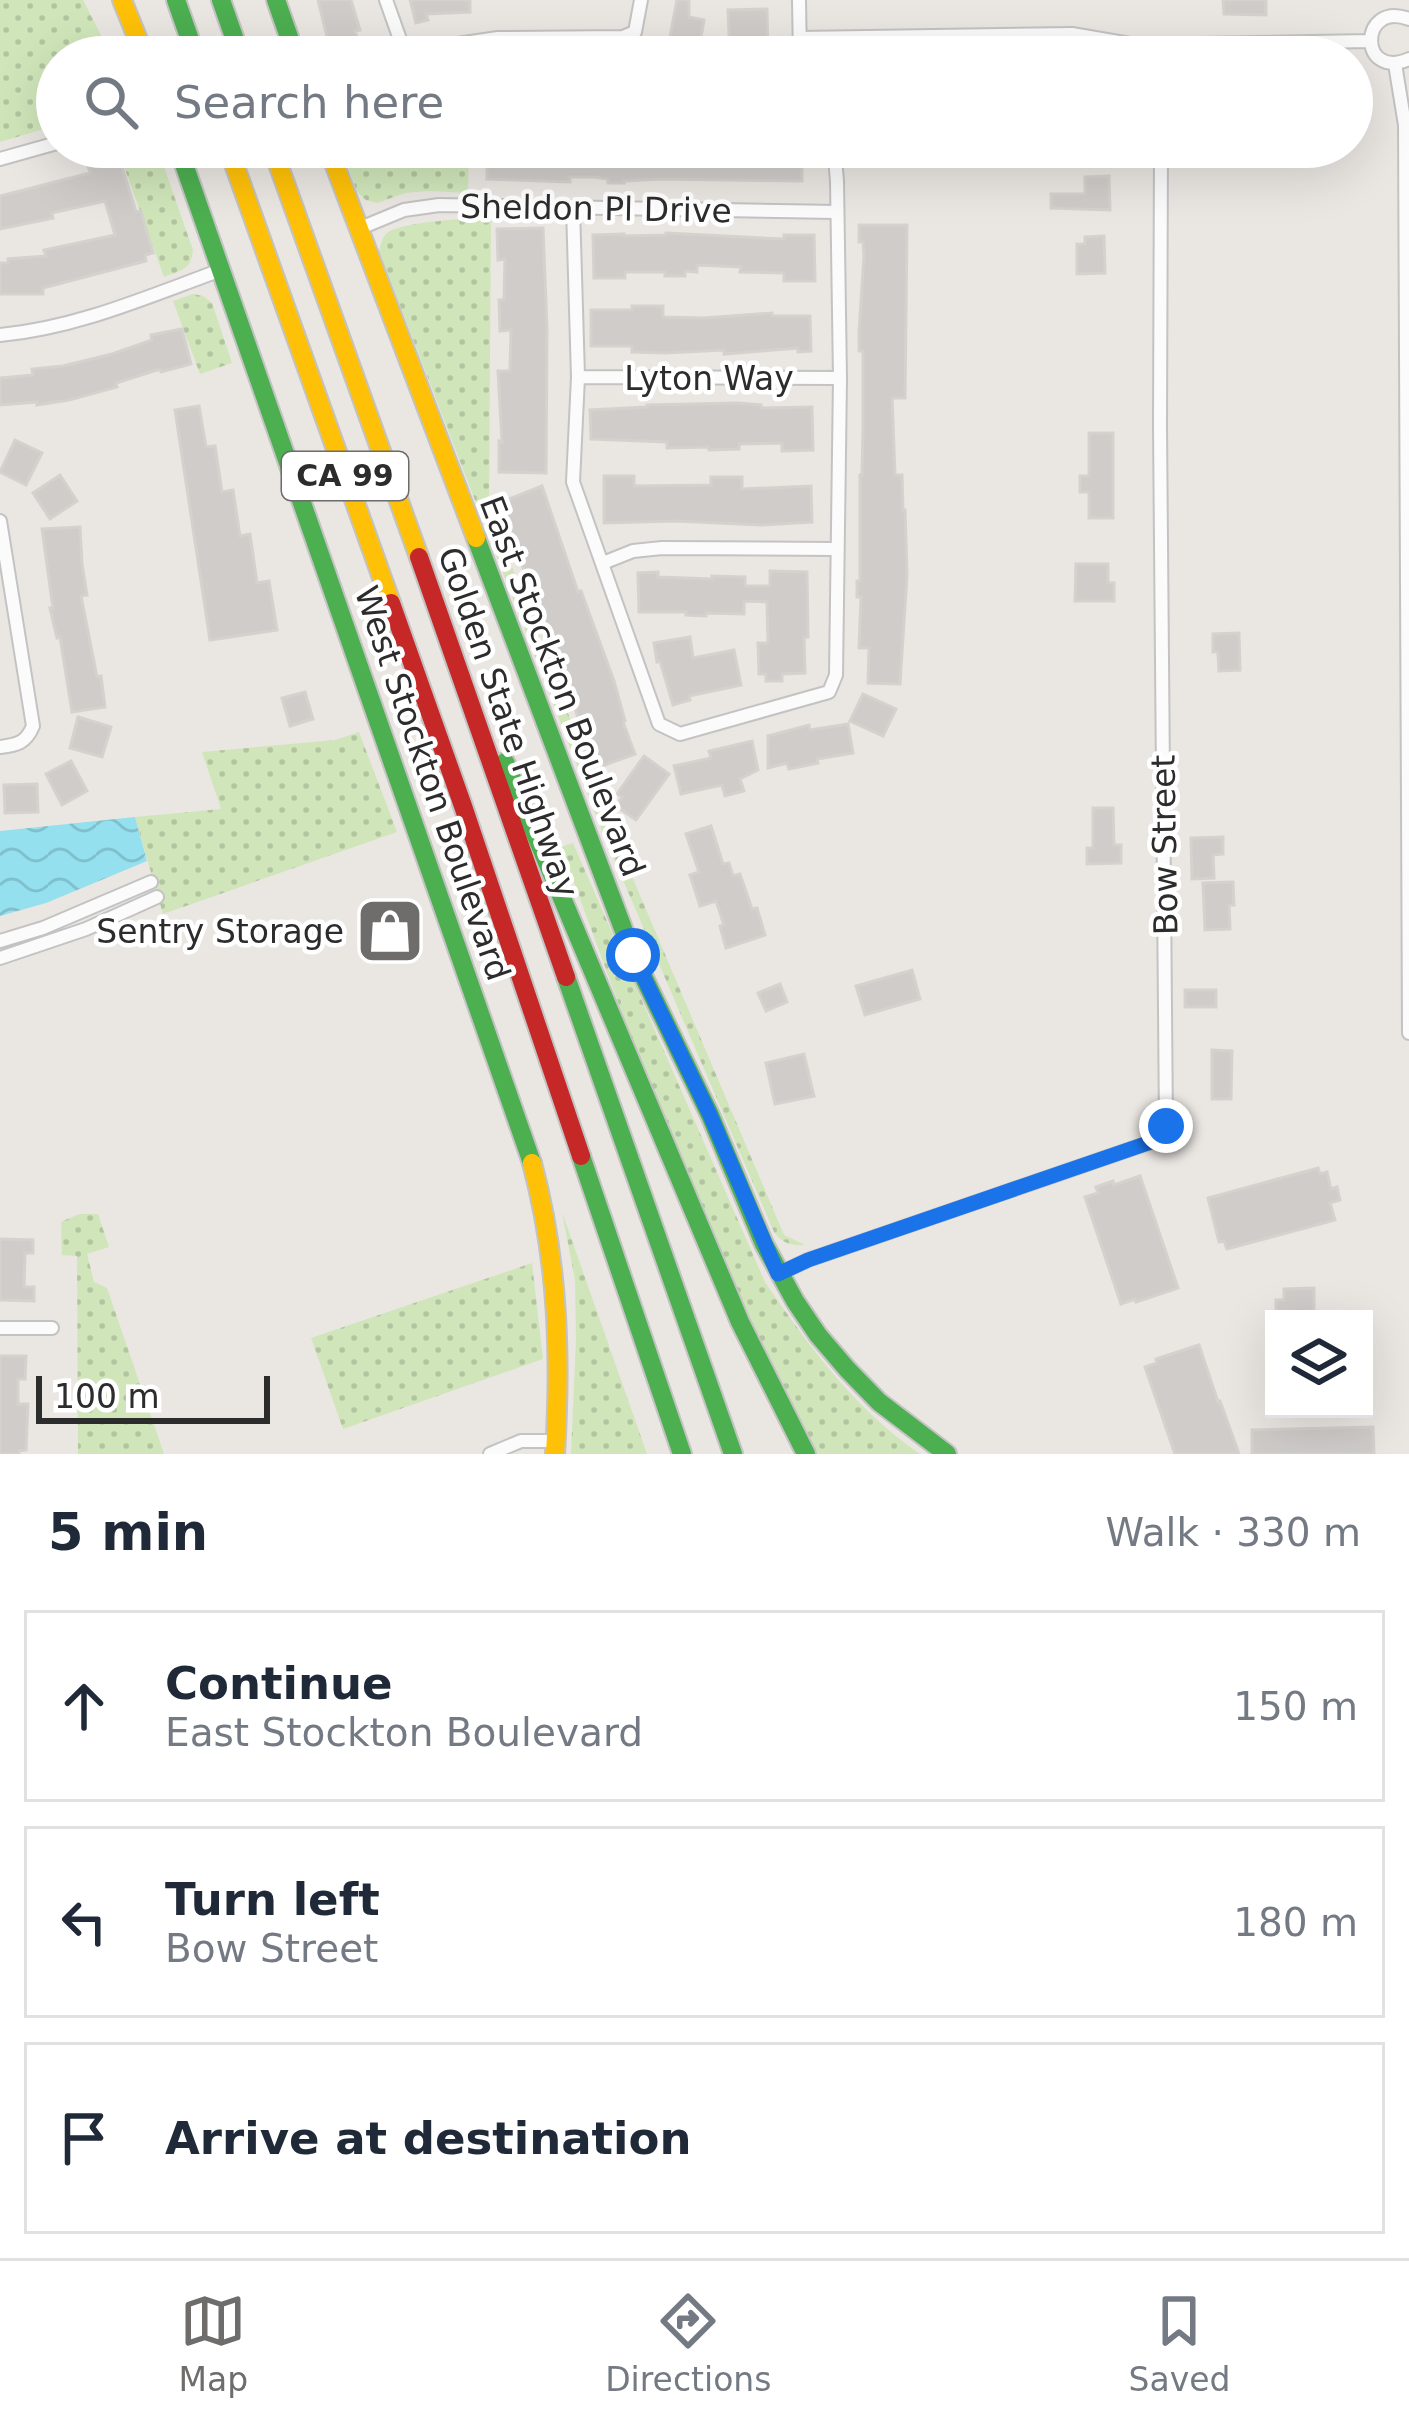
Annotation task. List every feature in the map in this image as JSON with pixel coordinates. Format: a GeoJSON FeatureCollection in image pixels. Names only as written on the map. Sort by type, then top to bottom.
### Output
{"type":"FeatureCollection","features":[{"type":"Feature","properties":{"kind":"main road"},"geometry":{"type":"LineString","coordinates":[[122,0],[137,36]]}},
{"type":"Feature","properties":{"kind":"main road"},"geometry":{"type":"LineString","coordinates":[[176,0],[189,36]]}},
{"type":"Feature","properties":{"kind":"main road"},"geometry":{"type":"LineString","coordinates":[[220,0],[233,36]]}},
{"type":"Feature","properties":{"kind":"main road"},"geometry":{"type":"LineString","coordinates":[[275,0],[288,36]]}},
{"type":"Feature","properties":{"kind":"main road","name":"West Stockton Boulevard"},"geometry":{"type":"LineString","coordinates":[[185,168],[527,1142],[545,1207],[557,1282],[560,1382],[556,1448]]}},
{"type":"Feature","properties":{"kind":"main road","name":"CA 99"},"geometry":{"type":"LineString","coordinates":[[235,168],[463,806],[682,1454]]}},
{"type":"Feature","properties":{"kind":"main road","name":"Golden State Highway"},"geometry":{"type":"LineString","coordinates":[[280,168],[733,1454]]}},
{"type":"Feature","properties":{"kind":"main road","name":"East Stockton Boulevard"},"geometry":{"type":"LineString","coordinates":[[336,168],[633,955],[710,1115],[778,1274],[818,1336],[847,1370],[879,1402],[946,1454]]}},
{"type":"Feature","properties":{"kind":"main road"},"geometry":{"type":"LineString","coordinates":[[424,570],[740,1322],[806,1454]]}},
{"type":"Feature","properties":{"kind":"street"},"geometry":{"type":"LineString","coordinates":[[386,0],[399,36]]}},
{"type":"Feature","properties":{"kind":"street"},"geometry":{"type":"LineString","coordinates":[[625,36],[635,32],[641,0]]}},
{"type":"Feature","properties":{"kind":"street"},"geometry":{"type":"LineString","coordinates":[[799,0],[799,36]]}},
{"type":"Feature","properties":{"kind":"street"},"geometry":{"type":"LineString","coordinates":[[1371,36],[1379,20],[1400,11]]}},
{"type":"Feature","properties":{"kind":"street"},"geometry":{"type":"LineString","coordinates":[[936,36],[1084,36]]}},
{"type":"Feature","properties":{"kind":"street"},"geometry":{"type":"LineString","coordinates":[[1373,51],[1380,59],[1402,62],[1406,125],[1409,1033]]}},
{"type":"Feature","properties":{"kind":"street"},"geometry":{"type":"LineString","coordinates":[[0,159],[36,149]]}},
{"type":"Feature","properties":{"kind":"street"},"geometry":{"type":"LineString","coordinates":[[573,207],[578,377],[573,482],[659,724],[680,734],[829,692],[836,675],[840,378],[835,168]]}},
{"type":"Feature","properties":{"kind":"street","name":"Bow Street"},"geometry":{"type":"LineString","coordinates":[[778,1274],[1151,1142],[1166,1126],[1161,168]]}},
{"type":"Feature","properties":{"kind":"street","name":"Sheldon Pl Drive"},"geometry":{"type":"LineString","coordinates":[[358,229],[404,210],[439,205],[837,212]]}},
{"type":"Feature","properties":{"kind":"street"},"geometry":{"type":"LineString","coordinates":[[0,335],[93,316],[221,270]]}},
{"type":"Feature","properties":{"kind":"street","name":"Lyton Way"},"geometry":{"type":"LineString","coordinates":[[578,377],[840,378]]}},
{"type":"Feature","properties":{"kind":"street"},"geometry":{"type":"LineString","coordinates":[[0,521],[33,726],[28,738],[17,745],[0,747]]}},
{"type":"Feature","properties":{"kind":"street"},"geometry":{"type":"LineString","coordinates":[[603,563],[633,551],[662,548],[837,549]]}},
{"type":"Feature","properties":{"kind":"street"},"geometry":{"type":"LineString","coordinates":[[17,953],[6,940],[151,882]]}},
{"type":"Feature","properties":{"kind":"street"},"geometry":{"type":"LineString","coordinates":[[0,958],[157,897]]}},
{"type":"Feature","properties":{"kind":"street"},"geometry":{"type":"LineString","coordinates":[[0,1328],[52,1328]]}},
{"type":"Feature","properties":{"kind":"street"},"geometry":{"type":"LineString","coordinates":[[490,1454],[521,1442],[556,1448]]}},
{"type":"Feature","properties":{"kind":"green space"},"geometry":{"type":"Polygon","coordinates":[[[0,0],[83,0],[101,36],[36,36],[36,131],[0,142],[0,0]]]}},
{"type":"Feature","properties":{"kind":"green space"},"geometry":{"type":"Polygon","coordinates":[[[125,168],[164,168],[193,250],[188,265],[164,277],[125,168]]]}},
{"type":"Feature","properties":{"kind":"green space"},"geometry":{"type":"Polygon","coordinates":[[[348,168],[469,168],[468,193],[405,193],[377,203],[357,192],[348,168]]]}},
{"type":"Feature","properties":{"kind":"green space"},"geometry":{"type":"Polygon","coordinates":[[[491,217],[489,506],[614,834],[784,1235],[805,1245],[787,1243],[774,1232],[605,838],[379,251],[384,236],[396,229],[491,217]]]}},
{"type":"Feature","properties":{"kind":"green space"},"geometry":{"type":"Polygon","coordinates":[[[193,294],[212,303],[232,363],[200,374],[173,301],[193,294]]]}},
{"type":"Feature","properties":{"kind":"green space"},"geometry":{"type":"Polygon","coordinates":[[[359,732],[397,832],[163,914],[135,817],[221,809],[202,752],[335,740],[359,732]]]}},
{"type":"Feature","properties":{"kind":"green space"},"geometry":{"type":"Polygon","coordinates":[[[573,843],[765,1282],[854,1397],[920,1454],[816,1454],[734,1290],[651,1092],[561,847],[573,843]]]}},
{"type":"Feature","properties":{"kind":"green space"},"geometry":{"type":"Polygon","coordinates":[[[562,1212],[647,1454],[571,1454],[575,1280],[562,1212]]]}},
{"type":"Feature","properties":{"kind":"green space"},"geometry":{"type":"Polygon","coordinates":[[[79,1214],[98,1214],[109,1247],[87,1254],[94,1282],[107,1288],[164,1454],[78,1454],[77,1256],[62,1255],[61,1222],[79,1214]]]}},
{"type":"Feature","properties":{"kind":"green space"},"geometry":{"type":"Polygon","coordinates":[[[532,1263],[543,1359],[343,1429],[311,1338],[532,1263]]]}},
{"type":"Feature","properties":{"kind":"water"},"geometry":{"type":"Polygon","coordinates":[[[135,817],[147,861],[46,903],[0,916],[0,831],[135,817]]]}},
{"type":"Feature","properties":{"kind":"building"},"geometry":{"type":"Polygon","coordinates":[[[318,0],[351,0],[360,30],[355,31],[357,36],[327,36],[318,0]]]}},
{"type":"Feature","properties":{"kind":"building"},"geometry":{"type":"Polygon","coordinates":[[[410,0],[470,0],[470,12],[426,14],[428,20],[416,23],[410,0]]]}},
{"type":"Feature","properties":{"kind":"building"},"geometry":{"type":"Polygon","coordinates":[[[677,0],[689,0],[689,17],[704,20],[701,36],[670,36],[677,0]]]}},
{"type":"Feature","properties":{"kind":"building"},"geometry":{"type":"Polygon","coordinates":[[[1223,0],[1266,0],[1266,15],[1224,14],[1223,0]]]}},
{"type":"Feature","properties":{"kind":"building"},"geometry":{"type":"Polygon","coordinates":[[[767,9],[768,36],[729,36],[728,10],[767,9]]]}},
{"type":"Feature","properties":{"kind":"building"},"geometry":{"type":"Polygon","coordinates":[[[89,168],[122,168],[153,253],[145,255],[146,261],[43,288],[43,294],[0,294],[0,263],[46,256],[44,250],[115,235],[105,201],[0,229],[0,196],[90,173],[89,168]]]}},
{"type":"Feature","properties":{"kind":"building"},"geometry":{"type":"Polygon","coordinates":[[[487,168],[802,168],[802,181],[487,179],[487,168]]]}},
{"type":"Feature","properties":{"kind":"building"},"geometry":{"type":"Polygon","coordinates":[[[1109,176],[1110,210],[1051,208],[1051,194],[1085,194],[1085,177],[1109,176]]]}},
{"type":"Feature","properties":{"kind":"building"},"geometry":{"type":"Polygon","coordinates":[[[859,225],[907,225],[905,398],[892,398],[907,575],[900,684],[868,683],[869,648],[859,648],[863,351],[859,351],[859,332],[864,256],[859,225]]]}},
{"type":"Feature","properties":{"kind":"building"},"geometry":{"type":"Polygon","coordinates":[[[543,228],[546,473],[499,472],[498,371],[510,371],[511,330],[500,331],[505,259],[498,260],[497,229],[543,228]]]}},
{"type":"Feature","properties":{"kind":"building"},"geometry":{"type":"Polygon","coordinates":[[[593,235],[784,239],[784,235],[814,235],[815,281],[784,281],[784,273],[697,265],[697,272],[685,271],[685,276],[625,272],[625,278],[594,278],[593,235]]]}},
{"type":"Feature","properties":{"kind":"building"},"geometry":{"type":"Polygon","coordinates":[[[1104,236],[1105,273],[1077,274],[1077,244],[1085,244],[1085,237],[1104,236]]]}},
{"type":"Feature","properties":{"kind":"building"},"geometry":{"type":"Polygon","coordinates":[[[632,306],[663,306],[663,317],[810,316],[811,351],[665,353],[632,352],[632,346],[591,346],[591,310],[632,310],[632,306]]]}},
{"type":"Feature","properties":{"kind":"building"},"geometry":{"type":"Polygon","coordinates":[[[182,329],[191,364],[160,369],[69,400],[0,405],[0,378],[33,375],[32,369],[112,354],[152,340],[151,335],[182,329]]]}},
{"type":"Feature","properties":{"kind":"building"},"geometry":{"type":"Polygon","coordinates":[[[738,403],[761,408],[812,407],[813,450],[782,451],[782,443],[709,450],[667,448],[667,442],[591,439],[590,410],[738,403]]]}},
{"type":"Feature","properties":{"kind":"building"},"geometry":{"type":"Polygon","coordinates":[[[199,406],[206,447],[215,446],[222,492],[233,490],[240,536],[250,534],[257,583],[269,581],[277,630],[210,640],[175,410],[199,406]]]}},
{"type":"Feature","properties":{"kind":"building"},"geometry":{"type":"Polygon","coordinates":[[[1089,433],[1113,433],[1113,518],[1089,518],[1089,492],[1080,492],[1080,476],[1089,476],[1089,433]]]}},
{"type":"Feature","properties":{"kind":"building"},"geometry":{"type":"Polygon","coordinates":[[[15,440],[42,453],[26,485],[0,472],[15,440]]]}},
{"type":"Feature","properties":{"kind":"building"},"geometry":{"type":"Polygon","coordinates":[[[60,475],[77,501],[50,519],[33,493],[60,475]]]}},
{"type":"Feature","properties":{"kind":"building"},"geometry":{"type":"Polygon","coordinates":[[[604,476],[634,476],[634,486],[711,485],[711,477],[742,477],[742,489],[811,486],[812,522],[604,523],[604,476]]]}},
{"type":"Feature","properties":{"kind":"building"},"geometry":{"type":"Polygon","coordinates":[[[542,486],[614,681],[635,754],[591,770],[573,700],[501,502],[542,486]]]}},
{"type":"Feature","properties":{"kind":"building"},"geometry":{"type":"Polygon","coordinates":[[[80,527],[87,595],[81,596],[105,707],[72,712],[60,637],[50,608],[42,529],[80,527]]]}},
{"type":"Feature","properties":{"kind":"building"},"geometry":{"type":"Polygon","coordinates":[[[1076,564],[1108,564],[1114,601],[1075,601],[1076,564]]]}},
{"type":"Feature","properties":{"kind":"building"},"geometry":{"type":"Polygon","coordinates":[[[770,571],[807,572],[805,673],[782,674],[782,681],[766,681],[766,674],[759,674],[758,643],[768,643],[767,602],[744,601],[744,614],[639,612],[638,573],[745,577],[745,586],[770,586],[770,571]]]}},
{"type":"Feature","properties":{"kind":"building"},"geometry":{"type":"Polygon","coordinates":[[[1239,633],[1240,670],[1219,671],[1213,634],[1239,633]]]}},
{"type":"Feature","properties":{"kind":"building"},"geometry":{"type":"Polygon","coordinates":[[[690,637],[693,658],[734,650],[741,685],[689,696],[690,700],[673,705],[654,643],[690,637]]]}},
{"type":"Feature","properties":{"kind":"building"},"geometry":{"type":"Polygon","coordinates":[[[305,692],[313,719],[290,726],[282,698],[305,692]]]}},
{"type":"Feature","properties":{"kind":"building"},"geometry":{"type":"Polygon","coordinates":[[[863,694],[896,709],[883,736],[850,721],[863,694]]]}},
{"type":"Feature","properties":{"kind":"building"},"geometry":{"type":"Polygon","coordinates":[[[78,717],[111,727],[102,757],[70,748],[78,717]]]}},
{"type":"Feature","properties":{"kind":"building"},"geometry":{"type":"Polygon","coordinates":[[[848,724],[853,753],[789,769],[787,763],[768,768],[768,736],[809,725],[810,730],[848,724]]]}},
{"type":"Feature","properties":{"kind":"building"},"geometry":{"type":"Polygon","coordinates":[[[752,741],[758,770],[740,779],[744,791],[725,796],[722,785],[681,794],[674,766],[711,758],[709,751],[752,741]]]}},
{"type":"Feature","properties":{"kind":"building"},"geometry":{"type":"Polygon","coordinates":[[[644,756],[669,774],[636,820],[616,806],[622,797],[617,794],[644,756]]]}},
{"type":"Feature","properties":{"kind":"building"},"geometry":{"type":"Polygon","coordinates":[[[71,761],[87,791],[62,805],[46,774],[71,761]]]}},
{"type":"Feature","properties":{"kind":"building"},"geometry":{"type":"Polygon","coordinates":[[[37,784],[38,812],[5,813],[4,785],[37,784]]]}},
{"type":"Feature","properties":{"kind":"building"},"geometry":{"type":"Polygon","coordinates":[[[1093,808],[1113,808],[1114,845],[1121,845],[1121,863],[1087,864],[1087,848],[1093,848],[1093,808]]]}},
{"type":"Feature","properties":{"kind":"building"},"geometry":{"type":"Polygon","coordinates":[[[711,826],[723,864],[729,863],[733,876],[740,874],[765,935],[726,948],[716,901],[700,906],[690,875],[699,872],[686,834],[711,826]]]}},
{"type":"Feature","properties":{"kind":"building"},"geometry":{"type":"Polygon","coordinates":[[[1223,837],[1223,854],[1213,855],[1214,878],[1192,879],[1191,838],[1223,837]]]}},
{"type":"Feature","properties":{"kind":"building"},"geometry":{"type":"Polygon","coordinates":[[[1233,882],[1230,929],[1205,930],[1203,883],[1233,882]]]}},
{"type":"Feature","properties":{"kind":"building"},"geometry":{"type":"Polygon","coordinates":[[[912,970],[920,999],[865,1015],[856,986],[912,970]]]}},
{"type":"Feature","properties":{"kind":"building"},"geometry":{"type":"Polygon","coordinates":[[[780,984],[787,1002],[766,1011],[758,993],[780,984]]]}},
{"type":"Feature","properties":{"kind":"building"},"geometry":{"type":"Polygon","coordinates":[[[1185,990],[1216,990],[1216,1007],[1185,1007],[1185,990]]]}},
{"type":"Feature","properties":{"kind":"building"},"geometry":{"type":"Polygon","coordinates":[[[1212,1050],[1232,1051],[1231,1099],[1212,1099],[1212,1050]]]}},
{"type":"Feature","properties":{"kind":"building"},"geometry":{"type":"Polygon","coordinates":[[[804,1054],[814,1096],[775,1104],[766,1063],[804,1054]]]}},
{"type":"Feature","properties":{"kind":"building"},"geometry":{"type":"Polygon","coordinates":[[[1318,1168],[1320,1174],[1327,1172],[1331,1189],[1337,1187],[1340,1200],[1330,1203],[1335,1220],[1227,1249],[1224,1241],[1219,1242],[1208,1198],[1318,1168]]]}},
{"type":"Feature","properties":{"kind":"building"},"geometry":{"type":"Polygon","coordinates":[[[1140,1176],[1178,1288],[1121,1304],[1085,1197],[1098,1193],[1096,1187],[1140,1176]]]}},
{"type":"Feature","properties":{"kind":"building"},"geometry":{"type":"Polygon","coordinates":[[[0,1239],[33,1240],[33,1253],[25,1253],[24,1287],[34,1287],[34,1301],[0,1300],[0,1239]]]}},
{"type":"Feature","properties":{"kind":"building"},"geometry":{"type":"Polygon","coordinates":[[[1314,1288],[1314,1310],[1276,1310],[1276,1300],[1284,1300],[1284,1289],[1314,1288]]]}},
{"type":"Feature","properties":{"kind":"building"},"geometry":{"type":"Polygon","coordinates":[[[1199,1345],[1239,1454],[1175,1454],[1145,1367],[1199,1345]]]}},
{"type":"Feature","properties":{"kind":"building"},"geometry":{"type":"Polygon","coordinates":[[[0,1356],[26,1356],[25,1379],[18,1379],[18,1404],[28,1404],[26,1450],[19,1454],[0,1454],[0,1356]]]}},
{"type":"Feature","properties":{"kind":"building"},"geometry":{"type":"Polygon","coordinates":[[[1373,1427],[1374,1454],[1252,1454],[1252,1430],[1373,1427]]]}},
{"type":"Feature","properties":{"kind":"traffic: fast"},"geometry":{"type":"LineString","coordinates":[[176,0],[189,36]]}},
{"type":"Feature","properties":{"kind":"traffic: fast"},"geometry":{"type":"LineString","coordinates":[[221,0],[234,36]]}},
{"type":"Feature","properties":{"kind":"traffic: fast"},"geometry":{"type":"LineString","coordinates":[[276,0],[289,36]]}},
{"type":"Feature","properties":{"kind":"traffic: fast"},"geometry":{"type":"LineString","coordinates":[[185,168],[532,1163]]}},
{"type":"Feature","properties":{"kind":"traffic: fast"},"geometry":{"type":"LineString","coordinates":[[476,538],[633,955],[710,1115],[764,1244],[795,1301],[847,1369],[879,1402],[947,1454]]}},
{"type":"Feature","properties":{"kind":"traffic: fast"},"geometry":{"type":"LineString","coordinates":[[505,762],[740,1322],[806,1454]]}},
{"type":"Feature","properties":{"kind":"traffic: fast"},"geometry":{"type":"LineString","coordinates":[[566,977],[733,1454]]}},
{"type":"Feature","properties":{"kind":"traffic: fast"},"geometry":{"type":"LineString","coordinates":[[581,1156],[682,1454]]}},
{"type":"Feature","properties":{"kind":"traffic: slow"},"geometry":{"type":"LineString","coordinates":[[122,0],[137,36]]}},
{"type":"Feature","properties":{"kind":"traffic: slow"},"geometry":{"type":"LineString","coordinates":[[236,168],[391,603]]}},
{"type":"Feature","properties":{"kind":"traffic: slow"},"geometry":{"type":"LineString","coordinates":[[280,168],[419,557]]}},
{"type":"Feature","properties":{"kind":"traffic: slow"},"geometry":{"type":"LineString","coordinates":[[336,168],[476,538]]}},
{"type":"Feature","properties":{"kind":"traffic: slow"},"geometry":{"type":"LineString","coordinates":[[532,1163],[556,1308],[555,1454]]}},
{"type":"Feature","properties":{"kind":"traffic: jam"},"geometry":{"type":"LineString","coordinates":[[419,557],[566,977]]}},
{"type":"Feature","properties":{"kind":"traffic: jam"},"geometry":{"type":"LineString","coordinates":[[391,603],[581,1156]]}},
{"type":"Feature","properties":{"kind":"place","name":"Sentry Storage"},"geometry":{"type":"Point","coordinates":[390,931]}},
{"type":"Feature","properties":{"kind":"route"},"geometry":{"type":"LineString","coordinates":[[633,955],[710,1115],[778,1274],[1151,1142],[1166,1126]]}}]}
